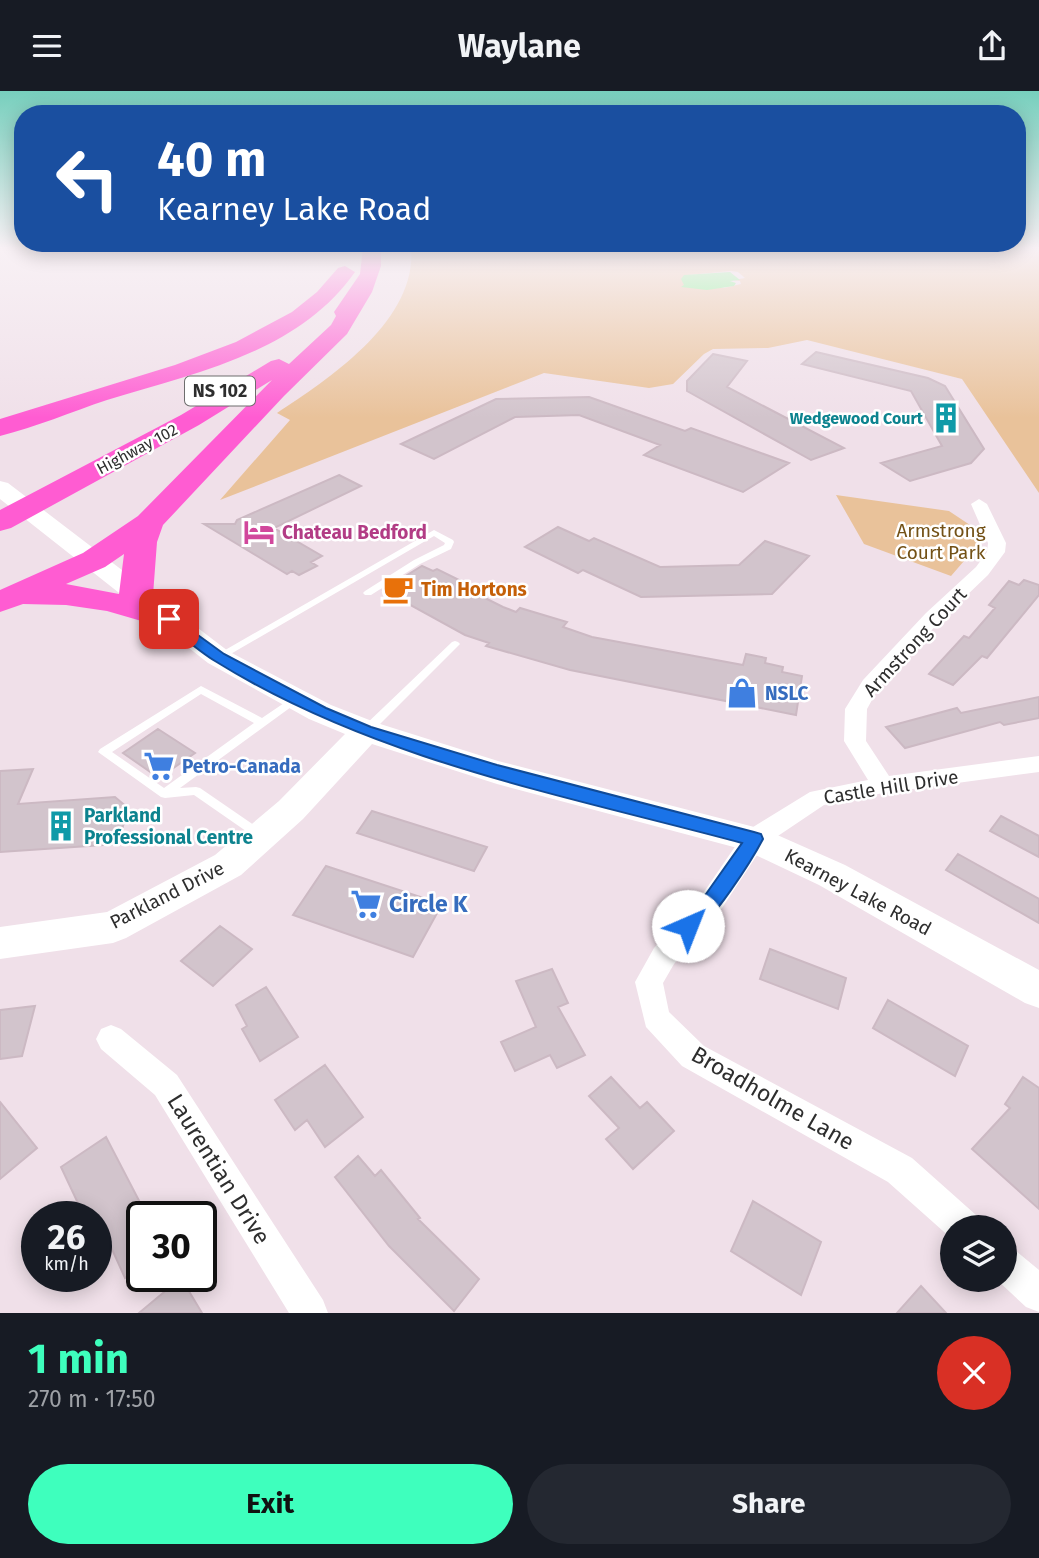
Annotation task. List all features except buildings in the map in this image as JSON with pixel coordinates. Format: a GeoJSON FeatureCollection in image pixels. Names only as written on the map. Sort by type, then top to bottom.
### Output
{"type":"FeatureCollection","features":[{"type":"Feature","properties":{"kind":"highway"},"geometry":{"type":"LineString","coordinates":[[0,428],[218,358],[262,339],[317,304]]}},
{"type":"Feature","properties":{"kind":"highway","name":"Highway 102"},"geometry":{"type":"LineString","coordinates":[[0,522],[71,476],[276,356],[310,328],[331,304]]}},
{"type":"Feature","properties":{"kind":"highway","name":"Highway 102"},"geometry":{"type":"LineString","coordinates":[[0,506],[71,476],[265,376],[315,339],[350,304]]}},
{"type":"Feature","properties":{"kind":"highway"},"geometry":{"type":"LineString","coordinates":[[3,600],[94,559],[149,522],[275,391],[339,329],[355,304]]}},
{"type":"Feature","properties":{"kind":"highway"},"geometry":{"type":"LineString","coordinates":[[0,419],[55,409]]}},
{"type":"Feature","properties":{"kind":"highway"},"geometry":{"type":"LineString","coordinates":[[136,595],[141,542],[149,522]]}},
{"type":"Feature","properties":{"kind":"highway"},"geometry":{"type":"LineString","coordinates":[[3,600],[76,593],[106,599],[169,619]]}},
{"type":"Feature","properties":{"kind":"main road","name":"Kearney Lake Road"},"geometry":{"type":"LineString","coordinates":[[0,488],[218,657],[296,699],[366,731],[497,772],[754,839],[832,875],[1039,990]]}},
{"type":"Feature","properties":{"kind":"main road","name":"Parkland Drive"},"geometry":{"type":"LineString","coordinates":[[0,943],[113,927],[228,865],[262,837],[366,731]]}},
{"type":"Feature","properties":{"kind":"street","name":"Armstrong Court"},"geometry":{"type":"LineString","coordinates":[[883,785],[855,741],[856,709],[870,685],[933,617],[982,571],[996,552],[997,543],[979,504]]}},
{"type":"Feature","properties":{"kind":"street","name":"Castle Hill Drive"},"geometry":{"type":"LineString","coordinates":[[754,839],[818,798],[883,785],[1039,764]]}},
{"type":"Feature","properties":{"kind":"street","name":"Broadholme Lane"},"geometry":{"type":"LineString","coordinates":[[754,839],[713,900],[664,956],[649,982],[656,1018],[693,1056],[900,1170],[951,1215]]}},
{"type":"Feature","properties":{"kind":"street","name":"Laurentian Drive"},"geometry":{"type":"LineString","coordinates":[[111,1039],[166,1085],[310,1313]]}},
{"type":"Feature","properties":{"kind":"street"},"geometry":{"type":"LineString","coordinates":[[1017,1275],[1039,1294]]}},
{"type":"Feature","properties":{"kind":"lane"},"geometry":{"type":"LineString","coordinates":[[218,657],[434,533],[450,542],[448,547],[417,562],[368,593]]}},
{"type":"Feature","properties":{"kind":"lane"},"geometry":{"type":"LineString","coordinates":[[366,731],[455,643]]}},
{"type":"Feature","properties":{"kind":"lane"},"geometry":{"type":"LineString","coordinates":[[262,723],[201,689],[104,752],[165,793],[196,791],[262,837]]}},
{"type":"Feature","properties":{"kind":"lane"},"geometry":{"type":"LineString","coordinates":[[165,793],[296,699]]}},
{"type":"Feature","properties":{"kind":"green space"},"geometry":{"type":"Polygon","coordinates":[[[397,304],[1039,304],[1039,493],[962,379],[807,340],[768,348],[713,349],[704,354],[673,384],[649,388],[544,373],[220,500],[290,420],[277,413],[345,364],[386,322],[397,304]]]}},
{"type":"Feature","properties":{"kind":"green space","name":"Armstrong Court Park"},"geometry":{"type":"Polygon","coordinates":[[[836,495],[949,511],[970,525],[976,533],[977,546],[951,576],[864,544],[836,495]]]}},
{"type":"Feature","properties":{"kind":"place","name":"Wedgewood Court"},"geometry":{"type":"Point","coordinates":[946,418]}},
{"type":"Feature","properties":{"kind":"place","name":"Chateau Bedford"},"geometry":{"type":"Point","coordinates":[259,532]}},
{"type":"Feature","properties":{"kind":"place","name":"Tim Hortons"},"geometry":{"type":"Point","coordinates":[398,589]}},
{"type":"Feature","properties":{"kind":"place","name":"NSLC"},"geometry":{"type":"Point","coordinates":[742,693]}},
{"type":"Feature","properties":{"kind":"place","name":"Petro-Canada"},"geometry":{"type":"Point","coordinates":[159,766]}},
{"type":"Feature","properties":{"kind":"place","name":"Parkland Professional Centre"},"geometry":{"type":"Point","coordinates":[61,826]}},
{"type":"Feature","properties":{"kind":"place","name":"Circle K"},"geometry":{"type":"Point","coordinates":[366,904]}},
{"type":"Feature","properties":{"kind":"route"},"geometry":{"type":"LineString","coordinates":[[169,619],[218,657],[320,712],[366,731],[497,772],[754,839],[713,900],[688,926]]}}]}
